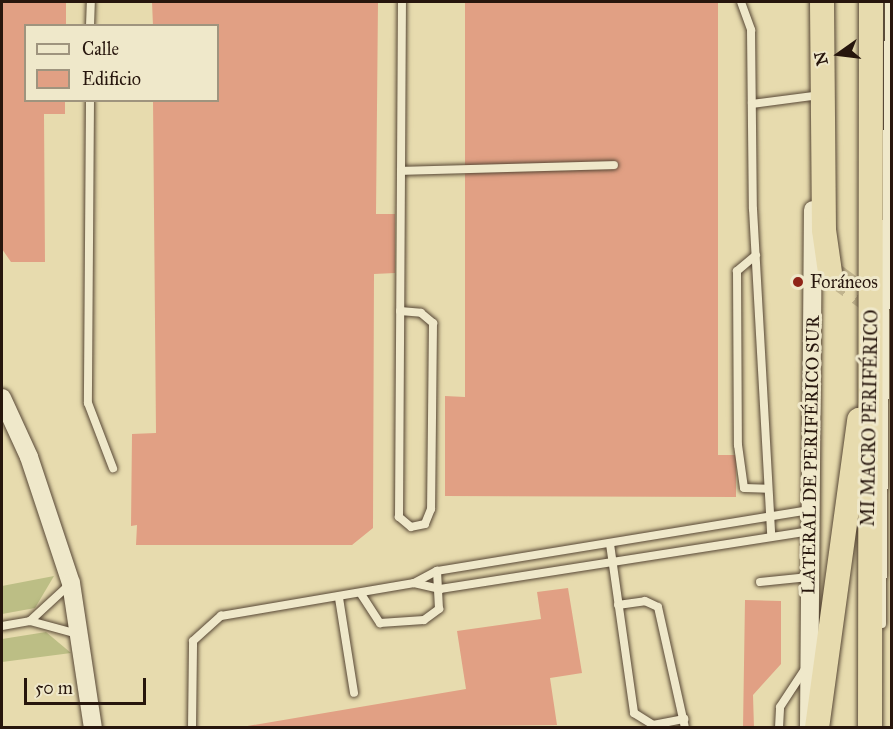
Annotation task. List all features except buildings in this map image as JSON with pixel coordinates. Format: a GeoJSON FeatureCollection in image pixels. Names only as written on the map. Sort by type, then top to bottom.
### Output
{"type":"FeatureCollection","features":[{"type":"Feature","properties":{"kind":"highway"},"geometry":{"type":"LineString","coordinates":[[822,2],[824,230],[830,272]]}},
{"type":"Feature","properties":{"kind":"highway"},"geometry":{"type":"LineString","coordinates":[[870,728],[873,323],[871,2]]}},
{"type":"Feature","properties":{"kind":"highway"},"geometry":{"type":"LineString","coordinates":[[817,728],[873,323]]}},
{"type":"Feature","properties":{"kind":"street","name":"LATERAL DE PERIFÉRICO SUR"},"geometry":{"type":"LineString","coordinates":[[809,728],[809,577],[812,531],[813,2]]}},
{"type":"Feature","properties":{"kind":"street"},"geometry":{"type":"LineString","coordinates":[[2,398],[29,457],[71,583],[83,636],[93,728]]}},
{"type":"Feature","properties":{"kind":"lane"},"geometry":{"type":"LineString","coordinates":[[90,24],[91,2]]}},
{"type":"Feature","properties":{"kind":"lane"},"geometry":{"type":"LineString","coordinates":[[400,311],[421,313],[433,323],[431,509],[425,524],[411,527],[399,517],[400,311],[402,2]]}},
{"type":"Feature","properties":{"kind":"lane"},"geometry":{"type":"LineString","coordinates":[[741,2],[751,30],[756,255],[771,536]]}},
{"type":"Feature","properties":{"kind":"lane","name":"MI MACRO PERIFÉRICO"},"geometry":{"type":"LineString","coordinates":[[880,728],[889,2]]}},
{"type":"Feature","properties":{"kind":"lane"},"geometry":{"type":"LineString","coordinates":[[752,104],[813,96]]}},
{"type":"Feature","properties":{"kind":"lane"},"geometry":{"type":"LineString","coordinates":[[90,102],[88,404],[113,468]]}},
{"type":"Feature","properties":{"kind":"lane"},"geometry":{"type":"LineString","coordinates":[[401,171],[615,165]]}},
{"type":"Feature","properties":{"kind":"lane"},"geometry":{"type":"LineString","coordinates":[[756,255],[737,271],[738,445],[744,488],[768,489]]}},
{"type":"Feature","properties":{"kind":"lane"},"geometry":{"type":"LineString","coordinates":[[192,728],[193,641],[203,627],[221,616],[414,584],[437,571],[812,510]]}},
{"type":"Feature","properties":{"kind":"lane"},"geometry":{"type":"LineString","coordinates":[[414,584],[440,589],[812,531]]}},
{"type":"Feature","properties":{"kind":"lane"},"geometry":{"type":"LineString","coordinates":[[610,544],[618,605],[634,714],[653,725],[684,723],[658,608],[645,601],[618,605]]}},
{"type":"Feature","properties":{"kind":"lane"},"geometry":{"type":"LineString","coordinates":[[361,594],[372,615],[393,625],[433,616],[439,609],[440,589],[437,571]]}},
{"type":"Feature","properties":{"kind":"lane"},"geometry":{"type":"LineString","coordinates":[[760,582],[809,577]]}},
{"type":"Feature","properties":{"kind":"lane"},"geometry":{"type":"LineString","coordinates":[[30,621],[71,583]]}},
{"type":"Feature","properties":{"kind":"lane"},"geometry":{"type":"LineString","coordinates":[[339,598],[354,693]]}},
{"type":"Feature","properties":{"kind":"lane"},"geometry":{"type":"LineString","coordinates":[[2,626],[30,621],[83,636]]}},
{"type":"Feature","properties":{"kind":"lane"},"geometry":{"type":"LineString","coordinates":[[779,728],[780,707],[808,665]]}},
{"type":"Feature","properties":{"kind":"green space"},"geometry":{"type":"Polygon","coordinates":[[[54,576],[35,608],[2,614],[2,586],[54,576]]]}},
{"type":"Feature","properties":{"kind":"green space"},"geometry":{"type":"Polygon","coordinates":[[[46,632],[71,653],[2,662],[2,639],[46,632]]]}},
{"type":"Feature","properties":{"kind":"tunnel"},"geometry":{"type":"LineString","coordinates":[[830,272],[867,299],[892,298]]}},
{"type":"Feature","properties":{"kind":"place","name":"Foráneos"},"geometry":{"type":"Point","coordinates":[798,282]}}]}
